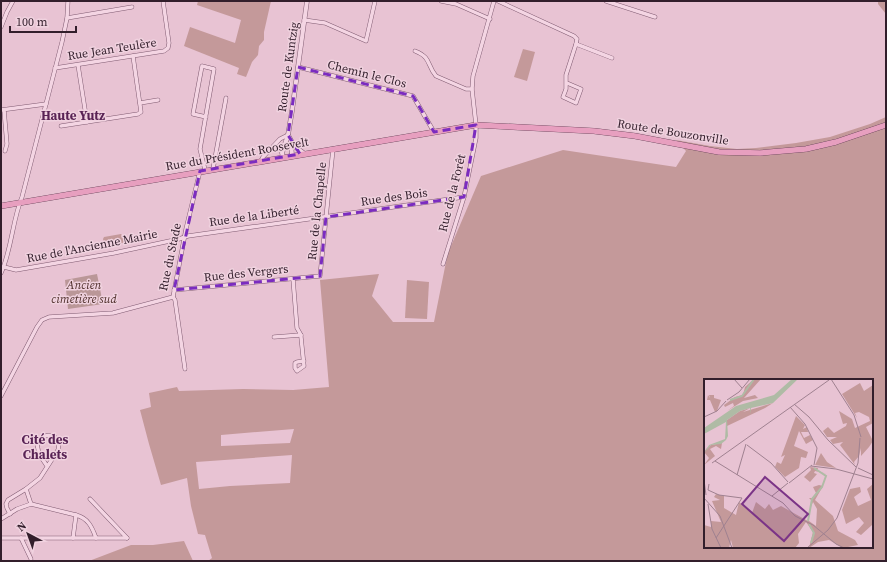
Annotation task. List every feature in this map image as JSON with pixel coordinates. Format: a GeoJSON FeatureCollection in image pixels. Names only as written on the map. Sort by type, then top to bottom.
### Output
{"type":"FeatureCollection","features":[{"type":"Feature","properties":{"kind":"main road","name":"Rue du Président Roosevelt"},"geometry":{"type":"LineString","coordinates":[[1,206],[476,125]]}},
{"type":"Feature","properties":{"kind":"main road","name":"Route de Bouzonville"},"geometry":{"type":"LineString","coordinates":[[476,125],[594,131],[635,136],[719,152],[760,153],[806,149],[836,142],[886,125]]}},
{"type":"Feature","properties":{"kind":"street"},"geometry":{"type":"LineString","coordinates":[[1,27],[13,1]]}},
{"type":"Feature","properties":{"kind":"street"},"geometry":{"type":"LineString","coordinates":[[1,273],[4,267],[62,42],[67,18],[68,1]]}},
{"type":"Feature","properties":{"kind":"street","name":"Rue Jean Teulère"},"geometry":{"type":"LineString","coordinates":[[55,68],[164,51],[168,48],[169,44],[162,1]]}},
{"type":"Feature","properties":{"kind":"street","name":"Route de Kuntzig"},"geometry":{"type":"LineString","coordinates":[[283,157],[282,153],[288,135],[307,1]]}},
{"type":"Feature","properties":{"kind":"street"},"geometry":{"type":"LineString","coordinates":[[304,20],[325,23],[366,40],[375,1]]}},
{"type":"Feature","properties":{"kind":"street"},"geometry":{"type":"LineString","coordinates":[[441,1],[456,4],[490,19]]}},
{"type":"Feature","properties":{"kind":"street","name":"Rue de la Forêt"},"geometry":{"type":"LineString","coordinates":[[443,264],[464,197],[476,138],[472,89],[473,76],[494,1]]}},
{"type":"Feature","properties":{"kind":"street"},"geometry":{"type":"LineString","coordinates":[[498,1],[574,36],[577,39],[566,75],[567,83],[563,97],[576,103],[581,89],[567,83]]}},
{"type":"Feature","properties":{"kind":"street"},"geometry":{"type":"LineString","coordinates":[[606,1],[655,17]]}},
{"type":"Feature","properties":{"kind":"street"},"geometry":{"type":"LineString","coordinates":[[67,18],[132,7]]}},
{"type":"Feature","properties":{"kind":"street"},"geometry":{"type":"LineString","coordinates":[[576,44],[612,58]]}},
{"type":"Feature","properties":{"kind":"street"},"geometry":{"type":"LineString","coordinates":[[415,51],[426,56],[433,73],[436,76],[466,89],[472,89]]}},
{"type":"Feature","properties":{"kind":"street"},"geometry":{"type":"LineString","coordinates":[[61,126],[138,114],[141,112],[133,56]]}},
{"type":"Feature","properties":{"kind":"street"},"geometry":{"type":"LineString","coordinates":[[78,64],[87,122]]}},
{"type":"Feature","properties":{"kind":"street"},"geometry":{"type":"LineString","coordinates":[[202,171],[200,149],[206,117],[214,69],[202,66],[193,114],[206,117]]}},
{"type":"Feature","properties":{"kind":"street","name":"Chemin le Clos"},"geometry":{"type":"LineString","coordinates":[[298,67],[413,96],[434,132]]}},
{"type":"Feature","properties":{"kind":"street"},"geometry":{"type":"LineString","coordinates":[[213,169],[226,98]]}},
{"type":"Feature","properties":{"kind":"street"},"geometry":{"type":"LineString","coordinates":[[140,103],[158,100]]}},
{"type":"Feature","properties":{"kind":"street"},"geometry":{"type":"LineString","coordinates":[[5,151],[7,144],[2,110],[46,104]]}},
{"type":"Feature","properties":{"kind":"street"},"geometry":{"type":"LineString","coordinates":[[262,161],[263,157],[280,139],[288,135],[294,146],[305,154]]}},
{"type":"Feature","properties":{"kind":"street"},"geometry":{"type":"LineString","coordinates":[[291,141],[292,156]]}},
{"type":"Feature","properties":{"kind":"street","name":"Rue de la Chapelle"},"geometry":{"type":"LineString","coordinates":[[320,276],[333,149]]}},
{"type":"Feature","properties":{"kind":"street","name":"Rue du Stade"},"geometry":{"type":"LineString","coordinates":[[1,396],[42,320],[49,317],[113,313],[173,297],[184,237],[202,171]]}},
{"type":"Feature","properties":{"kind":"street","name":"Rue des Bois"},"geometry":{"type":"LineString","coordinates":[[326,216],[464,197]]}},
{"type":"Feature","properties":{"kind":"street","name":"Rue de la Liberté"},"geometry":{"type":"LineString","coordinates":[[184,237],[326,216]]}},
{"type":"Feature","properties":{"kind":"street","name":"Rue de l'Ancienne Mairie"},"geometry":{"type":"LineString","coordinates":[[4,267],[16,270],[114,253],[184,237]]}},
{"type":"Feature","properties":{"kind":"street","name":"Rue des Vergers"},"geometry":{"type":"LineString","coordinates":[[174,290],[320,276]]}},
{"type":"Feature","properties":{"kind":"street"},"geometry":{"type":"LineString","coordinates":[[294,279],[297,328],[300,335],[304,361]]}},
{"type":"Feature","properties":{"kind":"street"},"geometry":{"type":"LineString","coordinates":[[173,297],[175,300],[185,369]]}},
{"type":"Feature","properties":{"kind":"street"},"geometry":{"type":"LineString","coordinates":[[274,337],[300,335]]}},
{"type":"Feature","properties":{"kind":"street"},"geometry":{"type":"LineString","coordinates":[[10,514],[6,504],[8,500],[40,478],[58,450],[58,442],[54,437],[49,435],[39,439],[37,444],[39,454],[47,466]]}},
{"type":"Feature","properties":{"kind":"street"},"geometry":{"type":"LineString","coordinates":[[26,488],[31,504]]}},
{"type":"Feature","properties":{"kind":"street"},"geometry":{"type":"LineString","coordinates":[[1,538],[127,538],[90,499]]}},
{"type":"Feature","properties":{"kind":"street"},"geometry":{"type":"LineString","coordinates":[[1,519],[17,509],[31,504],[81,516],[87,520],[92,527],[96,538]]}},
{"type":"Feature","properties":{"kind":"street"},"geometry":{"type":"LineString","coordinates":[[73,538],[76,515]]}},
{"type":"Feature","properties":{"kind":"street"},"geometry":{"type":"LineString","coordinates":[[21,538],[31,560]]}},
{"type":"Feature","properties":{"kind":"highlighted area"},"geometry":{"type":"Polygon","coordinates":[[[298,67],[413,96],[434,132],[476,125],[464,197],[326,217],[320,276],[174,290],[200,171],[300,154],[288,135],[298,67]]]}},
{"type":"Feature","properties":{"kind":"shaded area"},"geometry":{"type":"Polygon","coordinates":[[[198,1],[271,1],[264,32],[264,40],[259,46],[258,55],[252,62],[246,77],[237,74],[239,68],[184,46],[190,27],[235,43],[241,20],[197,5],[198,1]]]}},
{"type":"Feature","properties":{"kind":"shaded area"},"geometry":{"type":"Polygon","coordinates":[[[878,1],[886,1],[886,14],[878,4],[878,1]]]}},
{"type":"Feature","properties":{"kind":"shaded area"},"geometry":{"type":"Polygon","coordinates":[[[523,49],[535,52],[527,81],[514,77],[523,49]]]}},
{"type":"Feature","properties":{"kind":"shaded area"},"geometry":{"type":"Polygon","coordinates":[[[886,117],[886,561],[208,561],[212,558],[205,535],[198,534],[191,506],[187,478],[161,485],[140,410],[151,407],[149,393],[177,387],[179,391],[243,389],[293,390],[329,387],[320,280],[379,274],[372,296],[393,322],[434,322],[448,253],[481,176],[563,150],[676,167],[686,151],[676,140],[737,149],[796,143],[830,137],[870,124],[886,117]],[[294,429],[221,435],[221,446],[290,443],[294,429]],[[292,455],[196,462],[199,489],[290,483],[292,455]]]}},
{"type":"Feature","properties":{"kind":"shaded area"},"geometry":{"type":"Polygon","coordinates":[[[121,234],[123,243],[104,245],[104,237],[121,234]]]}},
{"type":"Feature","properties":{"kind":"shaded area"},"geometry":{"type":"Polygon","coordinates":[[[407,280],[429,282],[427,319],[405,318],[407,280]]]}},
{"type":"Feature","properties":{"kind":"shaded area"},"geometry":{"type":"Polygon","coordinates":[[[184,541],[193,561],[89,561],[131,545],[153,545],[184,541]]]}},
{"type":"Feature","properties":{"kind":"green space","name":"Ancien cimetière sud"},"geometry":{"type":"Polygon","coordinates":[[[97,274],[103,304],[68,309],[65,280],[97,274]]]}},
{"type":"Feature","properties":{"kind":"district","name":"Haute Yutz"},"geometry":{"type":"Point","coordinates":[73,115]}},
{"type":"Feature","properties":{"kind":"district","name":"Cité des Chalets"},"geometry":{"type":"Point","coordinates":[45,446]}}]}
